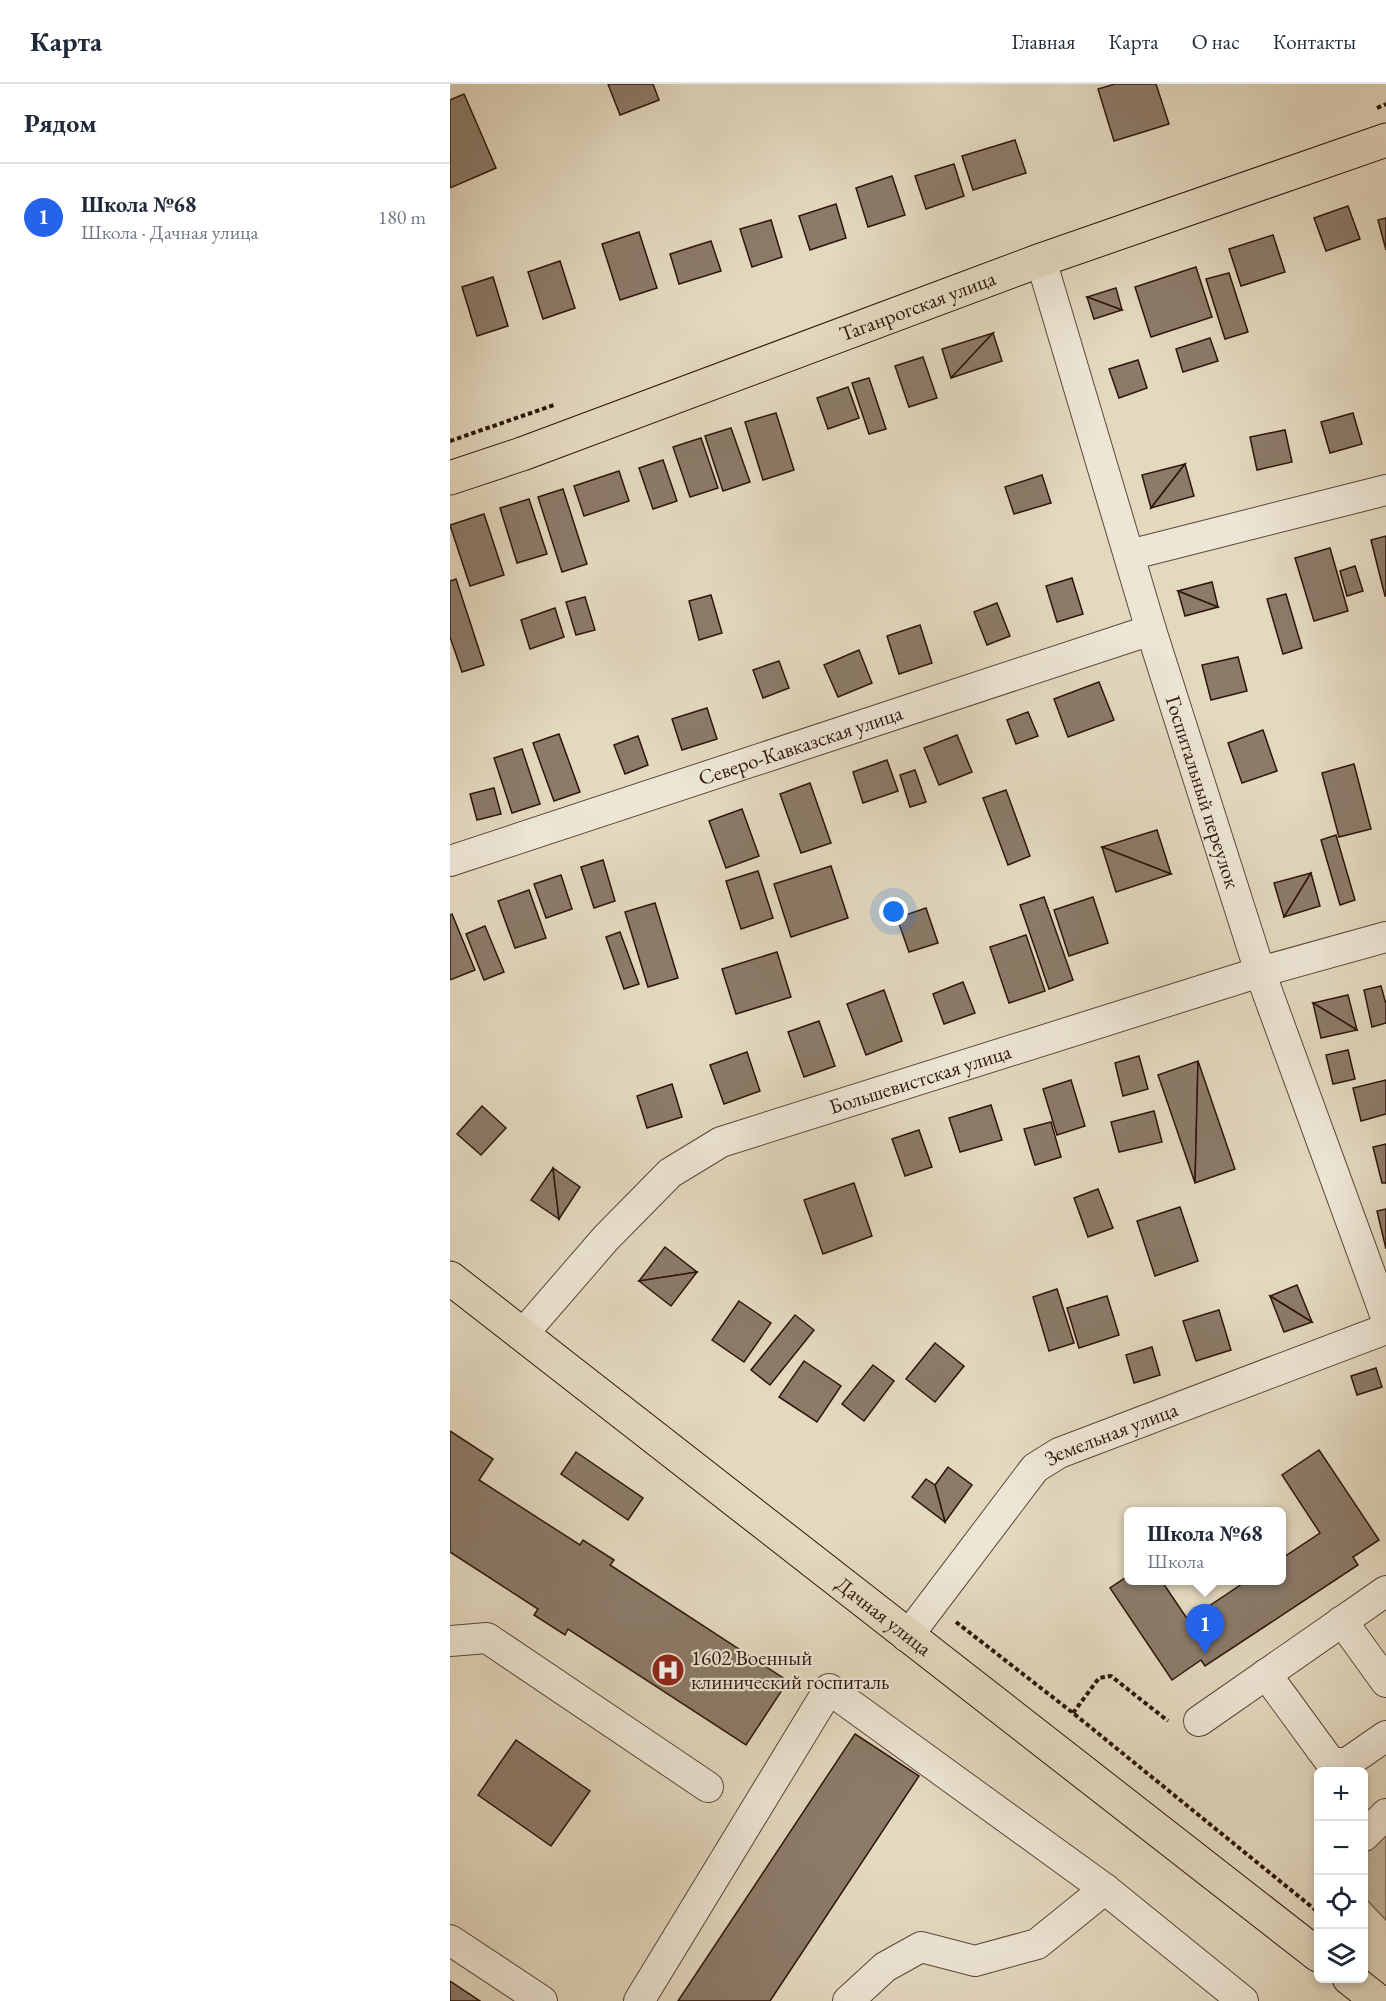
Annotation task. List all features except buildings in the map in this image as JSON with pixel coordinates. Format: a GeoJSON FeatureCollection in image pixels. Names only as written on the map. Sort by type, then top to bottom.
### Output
{"type":"FeatureCollection","features":[{"type":"Feature","properties":{"kind":"main road","name":"Таганрогская улица"},"geometry":{"type":"LineString","coordinates":[[450,478],[522,454],[1041,260],[1386,140]]}},
{"type":"Feature","properties":{"kind":"main road","name":"Дачная улица"},"geometry":{"type":"LineString","coordinates":[[450,1278],[907,1637],[1314,1952]]}},
{"type":"Feature","properties":{"kind":"main road"},"geometry":{"type":"LineString","coordinates":[[1355,1983],[1378,2001]]}},
{"type":"Feature","properties":{"kind":"street","name":"Госпитальный переулок"},"geometry":{"type":"LineString","coordinates":[[1041,260],[1151,630],[1260,972],[1386,1317]]}},
{"type":"Feature","properties":{"kind":"street"},"geometry":{"type":"LineString","coordinates":[[1129,555],[1386,490]]}},
{"type":"Feature","properties":{"kind":"street","name":"Северо-Кавказская улица"},"geometry":{"type":"LineString","coordinates":[[450,861],[1151,630]]}},
{"type":"Feature","properties":{"kind":"street","name":"Большевистская улица"},"geometry":{"type":"LineString","coordinates":[[522,1335],[606,1238],[670,1173],[721,1142],[1260,972],[1386,937]]}},
{"type":"Feature","properties":{"kind":"street","name":"Земельная улица"},"geometry":{"type":"LineString","coordinates":[[907,1637],[1035,1468],[1059,1453],[1386,1329]]}},
{"type":"Feature","properties":{"kind":"street"},"geometry":{"type":"LineString","coordinates":[[1199,1721],[1386,1591]]}},
{"type":"Feature","properties":{"kind":"street"},"geometry":{"type":"LineString","coordinates":[[1342,1621],[1386,1682]]}},
{"type":"Feature","properties":{"kind":"street"},"geometry":{"type":"LineString","coordinates":[[450,1641],[487,1638],[708,1787]]}},
{"type":"Feature","properties":{"kind":"street"},"geometry":{"type":"LineString","coordinates":[[1266,1674],[1331,1763],[1347,1763],[1386,1736]]}},
{"type":"Feature","properties":{"kind":"street"},"geometry":{"type":"LineString","coordinates":[[639,2001],[829,1689],[1105,1889],[1244,2001]]}},
{"type":"Feature","properties":{"kind":"street"},"geometry":{"type":"LineString","coordinates":[[1368,1832],[1386,1814]]}},
{"type":"Feature","properties":{"kind":"street"},"geometry":{"type":"LineString","coordinates":[[848,2001],[885,1967],[921,1947],[975,1961],[1037,1944],[1105,1889]]}},
{"type":"Feature","properties":{"kind":"street"},"geometry":{"type":"LineString","coordinates":[[450,1940],[542,2001]]}},
{"type":"Feature","properties":{"kind":"path"},"geometry":{"type":"LineString","coordinates":[[932,1603],[1073,1713],[1314,1909]]}},
{"type":"Feature","properties":{"kind":"path"},"geometry":{"type":"LineString","coordinates":[[1073,1713],[1099,1678],[1111,1676],[1170,1723],[1199,1721]]}},
{"type":"Feature","properties":{"kind":"shaded area"},"geometry":{"type":"Polygon","coordinates":[[[1386,1826],[1386,1920],[1368,1901],[1368,1844],[1386,1826]]]}},
{"type":"Feature","properties":{"kind":"place","name":"Школа №68"},"geometry":{"type":"Point","coordinates":[1205,1654]}},
{"type":"Feature","properties":{"kind":"place","name":"1602 Военный клинический госпиталь"},"geometry":{"type":"Point","coordinates":[668,1670]}}]}
